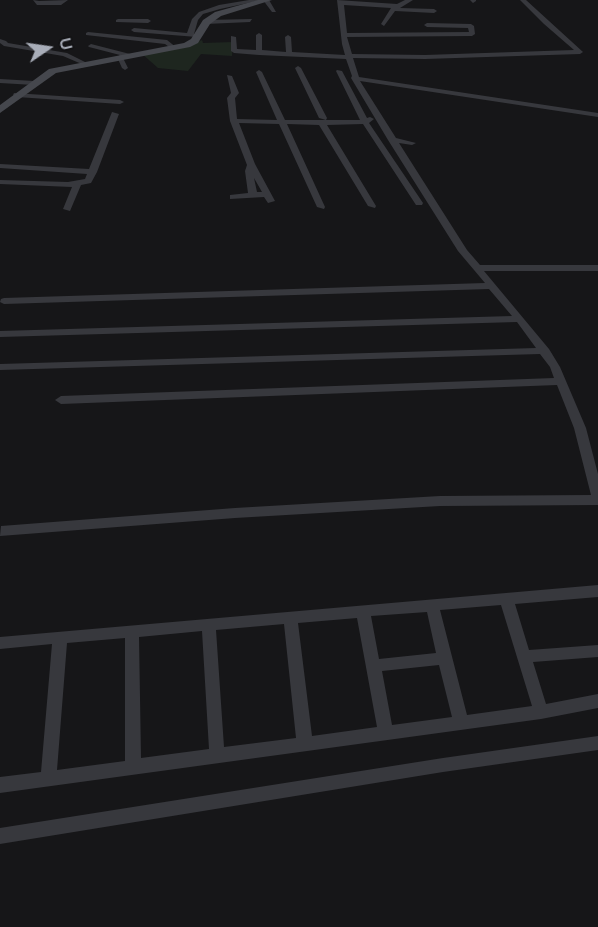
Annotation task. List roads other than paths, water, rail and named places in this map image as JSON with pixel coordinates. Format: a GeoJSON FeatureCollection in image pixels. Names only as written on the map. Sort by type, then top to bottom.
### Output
{"type":"FeatureCollection","features":[{"type":"Feature","properties":{"kind":"main road"},"geometry":{"type":"LineString","coordinates":[[0,110],[30,83],[53,70],[82,62],[194,42],[194,36],[206,22],[229,9],[267,0]]}},
{"type":"Feature","properties":{"kind":"street"},"geometry":{"type":"LineString","coordinates":[[36,0],[37,3],[61,3],[65,0]]}},
{"type":"Feature","properties":{"kind":"street"},"geometry":{"type":"LineString","coordinates":[[134,30],[158,35],[194,36],[195,19],[201,14],[219,7],[259,0]]}},
{"type":"Feature","properties":{"kind":"street"},"geometry":{"type":"LineString","coordinates":[[267,0],[274,11]]}},
{"type":"Feature","properties":{"kind":"street"},"geometry":{"type":"LineString","coordinates":[[384,24],[395,7],[410,0]]}},
{"type":"Feature","properties":{"kind":"street"},"geometry":{"type":"LineString","coordinates":[[233,37],[234,51],[289,55],[440,57],[580,52],[523,0]]}},
{"type":"Feature","properties":{"kind":"street"},"geometry":{"type":"LineString","coordinates":[[1,531],[235,513],[440,501],[598,499],[580,428],[561,381],[545,351],[476,268],[446,226],[392,140],[369,119],[354,78],[344,35],[340,1],[434,11]]}},
{"type":"Feature","properties":{"kind":"street"},"geometry":{"type":"LineString","coordinates":[[144,31],[151,13]]}},
{"type":"Feature","properties":{"kind":"street"},"geometry":{"type":"LineString","coordinates":[[206,22],[250,20]]}},
{"type":"Feature","properties":{"kind":"street"},"geometry":{"type":"LineString","coordinates":[[118,21],[148,21]]}},
{"type":"Feature","properties":{"kind":"street"},"geometry":{"type":"LineString","coordinates":[[344,35],[472,34],[470,26],[427,25]]}},
{"type":"Feature","properties":{"kind":"street"},"geometry":{"type":"LineString","coordinates":[[88,34],[173,46]]}},
{"type":"Feature","properties":{"kind":"street"},"geometry":{"type":"LineString","coordinates":[[260,35],[260,53]]}},
{"type":"Feature","properties":{"kind":"street"},"geometry":{"type":"LineString","coordinates":[[288,37],[289,55]]}},
{"type":"Feature","properties":{"kind":"street"},"geometry":{"type":"LineString","coordinates":[[0,41],[6,45],[65,54],[82,62]]}},
{"type":"Feature","properties":{"kind":"street"},"geometry":{"type":"LineString","coordinates":[[92,46],[125,55],[125,68]]}},
{"type":"Feature","properties":{"kind":"street"},"geometry":{"type":"LineString","coordinates":[[298,68],[323,120],[372,206]]}},
{"type":"Feature","properties":{"kind":"street"},"geometry":{"type":"LineString","coordinates":[[339,71],[419,203]]}},
{"type":"Feature","properties":{"kind":"street"},"geometry":{"type":"LineString","coordinates":[[259,72],[321,207]]}},
{"type":"Feature","properties":{"kind":"street"},"geometry":{"type":"LineString","coordinates":[[229,76],[235,93],[231,98],[235,118],[251,164],[269,198],[253,196],[233,198]]}},
{"type":"Feature","properties":{"kind":"street"},"geometry":{"type":"LineString","coordinates":[[354,78],[598,116]]}},
{"type":"Feature","properties":{"kind":"street"},"geometry":{"type":"LineString","coordinates":[[0,81],[30,83]]}},
{"type":"Feature","properties":{"kind":"street"},"geometry":{"type":"LineString","coordinates":[[17,95],[120,102]]}},
{"type":"Feature","properties":{"kind":"street"},"geometry":{"type":"LineString","coordinates":[[0,182],[57,185],[87,181],[93,172],[115,114]]}},
{"type":"Feature","properties":{"kind":"street"},"geometry":{"type":"LineString","coordinates":[[235,118],[369,119]]}},
{"type":"Feature","properties":{"kind":"street"},"geometry":{"type":"LineString","coordinates":[[392,140],[412,142]]}},
{"type":"Feature","properties":{"kind":"street"},"geometry":{"type":"LineString","coordinates":[[251,164],[249,171],[253,196]]}},
{"type":"Feature","properties":{"kind":"street"},"geometry":{"type":"LineString","coordinates":[[0,166],[93,172]]}},
{"type":"Feature","properties":{"kind":"street"},"geometry":{"type":"LineString","coordinates":[[57,185],[67,171]]}},
{"type":"Feature","properties":{"kind":"street"},"geometry":{"type":"LineString","coordinates":[[67,209],[77,184]]}},
{"type":"Feature","properties":{"kind":"street"},"geometry":{"type":"LineString","coordinates":[[476,268],[598,268]]}},
{"type":"Feature","properties":{"kind":"street"},"geometry":{"type":"LineString","coordinates":[[4,301],[492,286]]}},
{"type":"Feature","properties":{"kind":"street"},"geometry":{"type":"LineString","coordinates":[[0,334],[520,319]]}},
{"type":"Feature","properties":{"kind":"street"},"geometry":{"type":"LineString","coordinates":[[0,367],[545,351]]}},
{"type":"Feature","properties":{"kind":"street"},"geometry":{"type":"LineString","coordinates":[[61,400],[561,381]]}},
{"type":"Feature","properties":{"kind":"street"},"geometry":{"type":"LineString","coordinates":[[0,643],[598,591]]}},
{"type":"Feature","properties":{"kind":"street"},"geometry":{"type":"LineString","coordinates":[[506,598],[541,712]]}},
{"type":"Feature","properties":{"kind":"street"},"geometry":{"type":"LineString","coordinates":[[432,605],[461,723]]}},
{"type":"Feature","properties":{"kind":"street"},"geometry":{"type":"LineString","coordinates":[[363,611],[386,733]]}},
{"type":"Feature","properties":{"kind":"street"},"geometry":{"type":"LineString","coordinates":[[290,617],[305,744]]}},
{"type":"Feature","properties":{"kind":"street"},"geometry":{"type":"LineString","coordinates":[[209,624],[217,756]]}},
{"type":"Feature","properties":{"kind":"street"},"geometry":{"type":"LineString","coordinates":[[132,631],[133,767]]}},
{"type":"Feature","properties":{"kind":"street"},"geometry":{"type":"LineString","coordinates":[[48,778],[60,637]]}},
{"type":"Feature","properties":{"kind":"street"},"geometry":{"type":"LineString","coordinates":[[524,657],[598,651]]}},
{"type":"Feature","properties":{"kind":"street"},"geometry":{"type":"LineString","coordinates":[[373,666],[445,658]]}},
{"type":"Feature","properties":{"kind":"street"},"geometry":{"type":"LineString","coordinates":[[0,784],[541,712],[598,701]]}},
{"type":"Feature","properties":{"kind":"street"},"geometry":{"type":"LineString","coordinates":[[0,836],[431,767],[598,743]]}}]}
